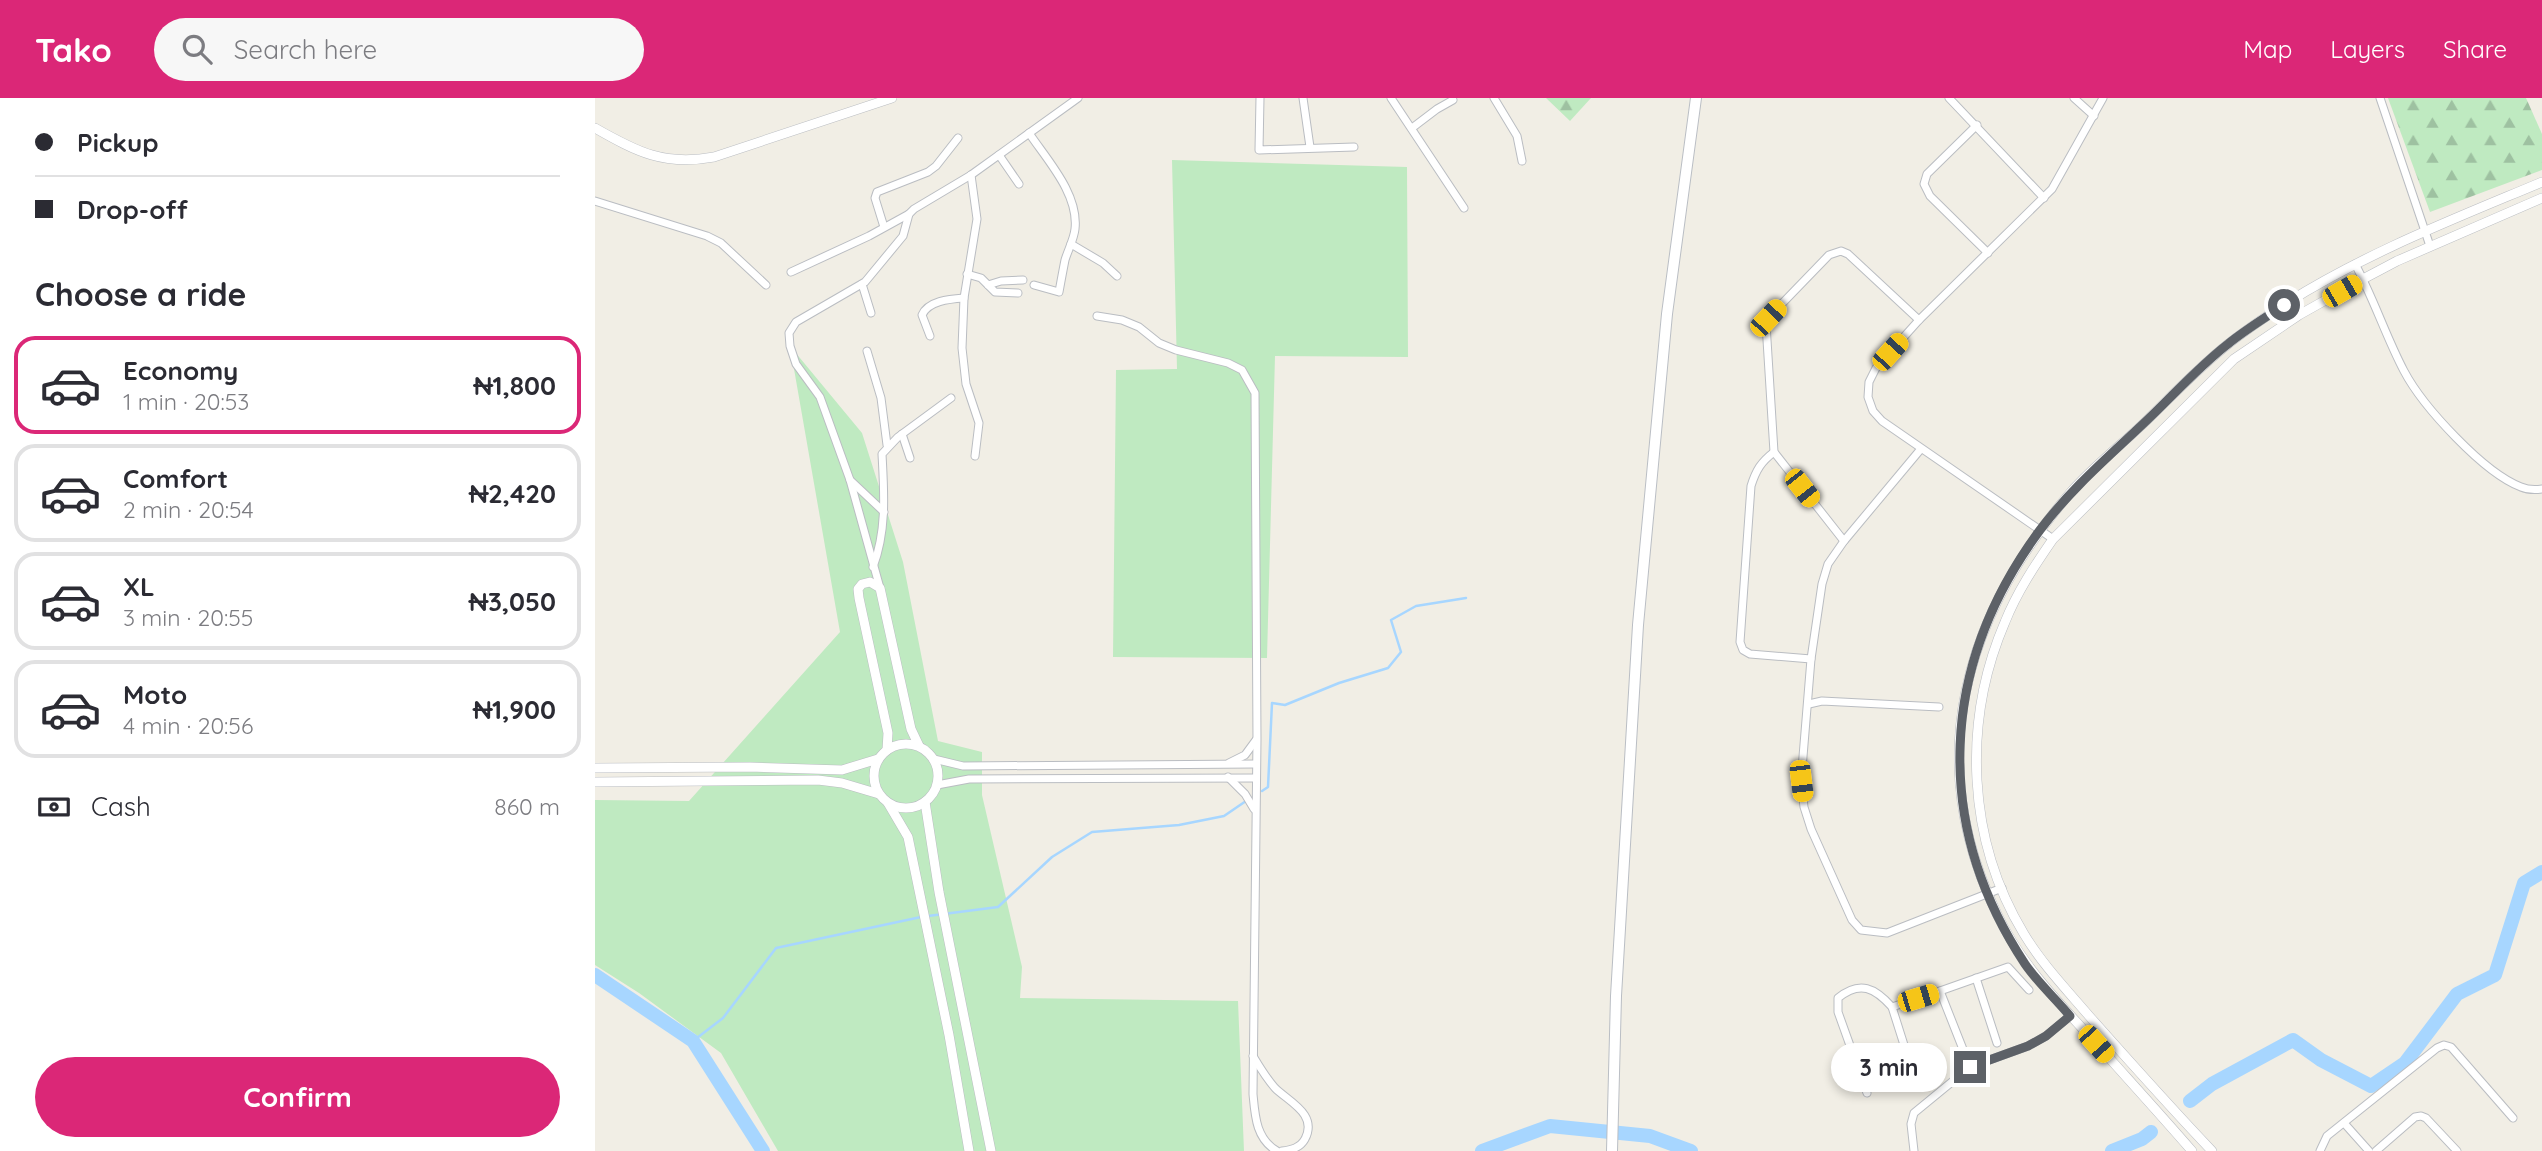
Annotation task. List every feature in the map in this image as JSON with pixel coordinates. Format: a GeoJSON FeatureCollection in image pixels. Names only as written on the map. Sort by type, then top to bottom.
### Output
{"type":"FeatureCollection","features":[{"type":"Feature","properties":{"kind":"main road"},"geometry":{"type":"LineString","coordinates":[[1612,1149],[1616,996],[1638,625],[1667,314],[1696,98]]}},
{"type":"Feature","properties":{"kind":"street"},"geometry":{"type":"LineString","coordinates":[[595,128],[632,150],[648,156],[677,161],[694,160],[714,157],[892,98]]}},
{"type":"Feature","properties":{"kind":"street"},"geometry":{"type":"LineString","coordinates":[[790,272],[814,263],[909,214],[971,175],[1078,98]]}},
{"type":"Feature","properties":{"kind":"street"},"geometry":{"type":"LineString","coordinates":[[1259,98],[1259,150],[1354,147]]}},
{"type":"Feature","properties":{"kind":"street"},"geometry":{"type":"LineString","coordinates":[[1303,98],[1310,147]]}},
{"type":"Feature","properties":{"kind":"street"},"geometry":{"type":"LineString","coordinates":[[1391,98],[1464,208]]}},
{"type":"Feature","properties":{"kind":"street"},"geometry":{"type":"LineString","coordinates":[[1494,98],[1517,136],[1522,161]]}},
{"type":"Feature","properties":{"kind":"street"},"geometry":{"type":"LineString","coordinates":[[1949,98],[2044,198]]}},
{"type":"Feature","properties":{"kind":"street"},"geometry":{"type":"LineString","coordinates":[[2074,98],[2094,116]]}},
{"type":"Feature","properties":{"kind":"street"},"geometry":{"type":"LineString","coordinates":[[2053,539],[1882,422],[1873,411],[1868,397],[1869,382],[1876,368],[1919,320],[2052,189],[2103,98]]}},
{"type":"Feature","properties":{"kind":"street"},"geometry":{"type":"LineString","coordinates":[[2380,98],[2430,246]]}},
{"type":"Feature","properties":{"kind":"street"},"geometry":{"type":"LineString","coordinates":[[1412,128],[1453,100]]}},
{"type":"Feature","properties":{"kind":"street"},"geometry":{"type":"LineString","coordinates":[[1977,125],[1927,174],[1924,184],[1930,196],[1988,253]]}},
{"type":"Feature","properties":{"kind":"street"},"geometry":{"type":"LineString","coordinates":[[1029,133],[1071,198],[1076,219],[1059,292],[1034,285]]}},
{"type":"Feature","properties":{"kind":"street"},"geometry":{"type":"LineString","coordinates":[[884,227],[875,198],[877,192],[928,172],[958,138]]}},
{"type":"Feature","properties":{"kind":"street"},"geometry":{"type":"LineString","coordinates":[[999,155],[1019,184]]}},
{"type":"Feature","properties":{"kind":"street"},"geometry":{"type":"LineString","coordinates":[[971,175],[977,219],[964,298],[962,348],[966,384],[979,423],[975,456]]}},
{"type":"Feature","properties":{"kind":"street"},"geometry":{"type":"LineString","coordinates":[[2192,1151],[2027,966],[1997,915],[1972,847],[1963,810],[1960,747],[1963,704],[1972,660],[1990,612],[2015,566],[2073,489],[2227,344],[2284,305],[2355,264],[2425,231],[2542,182]]}},
{"type":"Feature","properties":{"kind":"street"},"geometry":{"type":"LineString","coordinates":[[2212,1151],[2150,1086],[2040,960],[2023,933],[2002,888],[1987,845],[1979,807],[1976,747],[1980,706],[1989,667],[2005,621],[2053,539],[2234,359],[2299,315],[2363,279],[2430,246],[2542,198]]}},
{"type":"Feature","properties":{"kind":"street"},"geometry":{"type":"LineString","coordinates":[[595,201],[707,236],[721,243],[766,285]]}},
{"type":"Feature","properties":{"kind":"street"},"geometry":{"type":"LineString","coordinates":[[888,803],[907,808],[925,802],[937,785],[937,768],[934,760],[919,746],[911,729],[880,587],[850,480],[820,397],[796,364],[789,333],[796,322],[862,284],[903,236],[909,214]]}},
{"type":"Feature","properties":{"kind":"street"},"geometry":{"type":"LineString","coordinates":[[1071,244],[1103,263],[1117,276]]}},
{"type":"Feature","properties":{"kind":"street"},"geometry":{"type":"LineString","coordinates":[[1843,541],[1774,452],[1766,324],[1768,318],[1829,255],[1841,251],[1848,254],[1919,320]]}},
{"type":"Feature","properties":{"kind":"street"},"geometry":{"type":"LineString","coordinates":[[2355,264],[2404,372],[2439,419],[2464,446],[2486,464],[2520,487],[2542,489]]}},
{"type":"Feature","properties":{"kind":"street"},"geometry":{"type":"LineString","coordinates":[[967,274],[981,278],[995,292],[1018,293]]}},
{"type":"Feature","properties":{"kind":"street"},"geometry":{"type":"LineString","coordinates":[[988,285],[1001,281],[1023,280]]}},
{"type":"Feature","properties":{"kind":"street"},"geometry":{"type":"LineString","coordinates":[[862,284],[871,313]]}},
{"type":"Feature","properties":{"kind":"street"},"geometry":{"type":"LineString","coordinates":[[930,336],[922,315],[924,310],[944,300],[964,298]]}},
{"type":"Feature","properties":{"kind":"street"},"geometry":{"type":"LineString","coordinates":[[1097,316],[1122,320],[1139,327],[1159,343],[1176,350],[1228,363],[1242,370],[1255,393],[1257,740],[1255,778],[1253,1055],[1253,1094],[1256,1124],[1267,1145],[1280,1151],[1299,1147],[1304,1141],[1308,1123],[1304,1112],[1274,1087],[1253,1055]]}},
{"type":"Feature","properties":{"kind":"street"},"geometry":{"type":"LineString","coordinates":[[867,351],[881,398],[887,446]]}},
{"type":"Feature","properties":{"kind":"street"},"geometry":{"type":"LineString","coordinates":[[873,566],[879,550],[884,512],[882,454],[887,446],[951,398]]}},
{"type":"Feature","properties":{"kind":"street"},"geometry":{"type":"LineString","coordinates":[[902,434],[910,458]]}},
{"type":"Feature","properties":{"kind":"street"},"geometry":{"type":"LineString","coordinates":[[1920,450],[1843,541],[1828,564],[1822,584],[1811,659],[1801,781],[1804,807],[1811,829],[1853,920],[1861,930],[1887,933],[2002,888]]}},
{"type":"Feature","properties":{"kind":"street"},"geometry":{"type":"LineString","coordinates":[[1774,452],[1761,462],[1751,486],[1739,642],[1743,650],[1750,654],[1811,659]]}},
{"type":"Feature","properties":{"kind":"street"},"geometry":{"type":"LineString","coordinates":[[850,480],[884,512]]}},
{"type":"Feature","properties":{"kind":"street"},"geometry":{"type":"LineString","coordinates":[[880,587],[870,582],[862,584],[858,589],[888,733],[887,750]]}},
{"type":"Feature","properties":{"kind":"street"},"geometry":{"type":"LineString","coordinates":[[1809,704],[1822,701],[1939,707]]}},
{"type":"Feature","properties":{"kind":"street"},"geometry":{"type":"LineString","coordinates":[[1227,764],[1245,755],[1257,740]]}},
{"type":"Feature","properties":{"kind":"street"},"geometry":{"type":"LineString","coordinates":[[879,794],[874,772],[878,759],[887,750],[902,744],[919,746]]}},
{"type":"Feature","properties":{"kind":"street"},"geometry":{"type":"LineString","coordinates":[[595,768],[750,767],[842,770],[878,759]]}},
{"type":"Feature","properties":{"kind":"street"},"geometry":{"type":"LineString","coordinates":[[934,760],[963,766],[1256,764]]}},
{"type":"Feature","properties":{"kind":"street"},"geometry":{"type":"LineString","coordinates":[[1228,777],[1245,794],[1255,812]]}},
{"type":"Feature","properties":{"kind":"street"},"geometry":{"type":"LineString","coordinates":[[937,785],[969,779],[1255,778]]}},
{"type":"Feature","properties":{"kind":"street"},"geometry":{"type":"LineString","coordinates":[[595,782],[818,780],[842,783],[879,794],[888,803],[908,837],[969,1151]]}},
{"type":"Feature","properties":{"kind":"street"},"geometry":{"type":"LineString","coordinates":[[925,802],[939,891],[991,1151]]}},
{"type":"Feature","properties":{"kind":"street"},"geometry":{"type":"LineString","coordinates":[[1892,1007],[2008,967],[2029,990]]}},
{"type":"Feature","properties":{"kind":"street"},"geometry":{"type":"LineString","coordinates":[[1976,978],[1997,1043]]}},
{"type":"Feature","properties":{"kind":"street"},"geometry":{"type":"LineString","coordinates":[[1867,1093],[1838,1012],[1838,998],[1857,989],[1870,988],[1882,996],[1892,1007],[1911,1067]]}},
{"type":"Feature","properties":{"kind":"street"},"geometry":{"type":"LineString","coordinates":[[1940,991],[1970,1067]]}},
{"type":"Feature","properties":{"kind":"street"},"geometry":{"type":"LineString","coordinates":[[1914,1151],[1911,1124],[1914,1114],[1970,1067],[2028,1046],[2046,1036],[2070,1016]]}},
{"type":"Feature","properties":{"kind":"street"},"geometry":{"type":"LineString","coordinates":[[2320,1151],[2327,1136],[2444,1045],[2451,1047],[2513,1118]]}},
{"type":"Feature","properties":{"kind":"street"},"geometry":{"type":"LineString","coordinates":[[2376,1151],[2415,1117],[2421,1116],[2457,1151]]}},
{"type":"Feature","properties":{"kind":"street"},"geometry":{"type":"LineString","coordinates":[[2344,1123],[2369,1151]]}},
{"type":"Feature","properties":{"kind":"green space"},"geometry":{"type":"Polygon","coordinates":[[[1546,98],[1591,98],[1570,121],[1546,98]]]}},
{"type":"Feature","properties":{"kind":"green space"},"geometry":{"type":"Polygon","coordinates":[[[2388,98],[2526,98],[2542,134],[2542,170],[2430,212],[2388,98]]]}},
{"type":"Feature","properties":{"kind":"green space"},"geometry":{"type":"Polygon","coordinates":[[[1172,160],[1407,167],[1408,357],[1275,356],[1267,658],[1113,657],[1116,370],[1177,369],[1172,160]]]}},
{"type":"Feature","properties":{"kind":"green space"},"geometry":{"type":"Polygon","coordinates":[[[790,346],[862,433],[903,562],[938,741],[982,752],[982,795],[1022,967],[1020,998],[1238,1001],[1244,1151],[778,1151],[721,1053],[639,993],[595,965],[595,800],[689,801],[840,632],[790,346]]]}},
{"type":"Feature","properties":{"kind":"waterway"},"geometry":{"type":"LineString","coordinates":[[1262,791],[1268,787],[1272,703],[1285,705],[1339,683],[1388,668],[1401,652],[1391,620],[1416,606],[1466,598]]}},
{"type":"Feature","properties":{"kind":"waterway"},"geometry":{"type":"LineString","coordinates":[[928,916],[998,907],[1052,857],[1092,832],[1179,825],[1224,816],[1246,801]]}},
{"type":"Feature","properties":{"kind":"waterway"},"geometry":{"type":"LineString","coordinates":[[2190,1101],[2212,1084],[2293,1040],[2321,1060],[2371,1086],[2405,1063],[2457,994],[2495,975],[2524,883],[2542,872]]}},
{"type":"Feature","properties":{"kind":"waterway"},"geometry":{"type":"LineString","coordinates":[[693,1041],[723,1018],[776,948],[921,917]]}},
{"type":"Feature","properties":{"kind":"waterway"},"geometry":{"type":"LineString","coordinates":[[595,975],[693,1041],[763,1151]]}},
{"type":"Feature","properties":{"kind":"waterway"},"geometry":{"type":"LineString","coordinates":[[1482,1151],[1550,1126],[1650,1136],[1691,1151]]}},
{"type":"Feature","properties":{"kind":"waterway"},"geometry":{"type":"LineString","coordinates":[[2112,1151],[2142,1139],[2151,1132]]}},
{"type":"Feature","properties":{"kind":"route"},"geometry":{"type":"LineString","coordinates":[[1970,1067],[2028,1046],[2046,1036],[2070,1016],[2027,966],[1997,915],[1972,847],[1963,810],[1960,747],[1963,704],[1972,660],[1990,612],[2015,566],[2073,489],[2227,344],[2284,305]]}}]}
